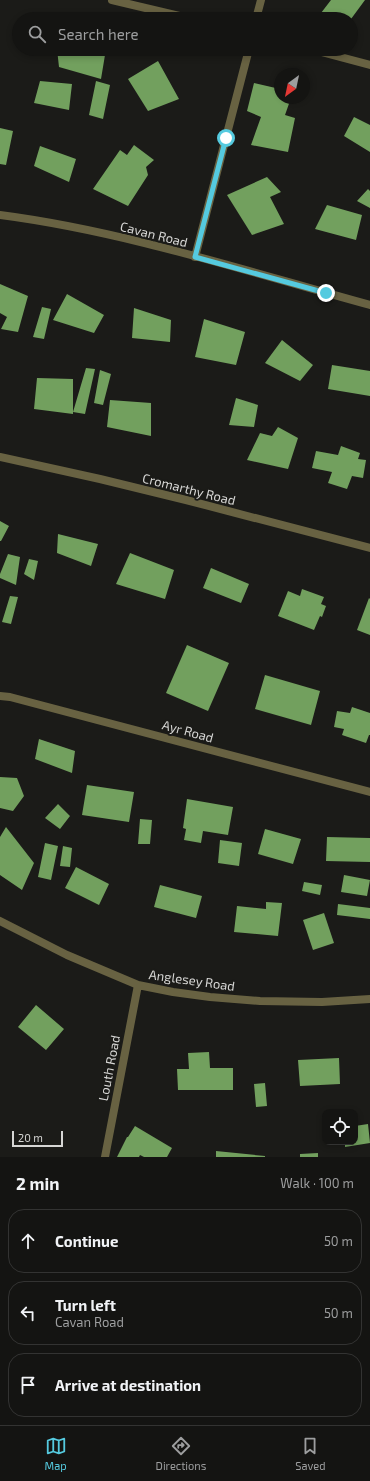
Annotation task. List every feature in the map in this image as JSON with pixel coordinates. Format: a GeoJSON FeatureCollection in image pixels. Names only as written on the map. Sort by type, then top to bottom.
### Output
{"type":"FeatureCollection","features":[{"type":"Feature","properties":{"kind":"street"},"geometry":{"type":"LineString","coordinates":[[112,0],[163,12]]}},
{"type":"Feature","properties":{"kind":"street"},"geometry":{"type":"LineString","coordinates":[[258,12],[261,0]]}},
{"type":"Feature","properties":{"kind":"street"},"geometry":{"type":"LineString","coordinates":[[195,257],[247,56]]}},
{"type":"Feature","properties":{"kind":"street"},"geometry":{"type":"LineString","coordinates":[[336,56],[370,65]]}},
{"type":"Feature","properties":{"kind":"street","name":"Cavan Road"},"geometry":{"type":"LineString","coordinates":[[0,215],[87,230],[141,242],[370,305]]}},
{"type":"Feature","properties":{"kind":"street","name":"Cromarthy Road"},"geometry":{"type":"LineString","coordinates":[[0,457],[186,500],[370,548]]}},
{"type":"Feature","properties":{"kind":"street","name":"Ayr Road"},"geometry":{"type":"LineString","coordinates":[[0,696],[10,697],[370,792]]}},
{"type":"Feature","properties":{"kind":"street","name":"Anglesey Road"},"geometry":{"type":"LineString","coordinates":[[0,921],[67,955],[138,985],[210,997],[260,1001],[322,1002],[370,999]]}},
{"type":"Feature","properties":{"kind":"street","name":"Louth Road"},"geometry":{"type":"LineString","coordinates":[[105,1157],[138,985]]}},
{"type":"Feature","properties":{"kind":"building"},"geometry":{"type":"Polygon","coordinates":[[[331,0],[365,0],[356,12],[322,12],[331,0]]]}},
{"type":"Feature","properties":{"kind":"building"},"geometry":{"type":"Polygon","coordinates":[[[58,56],[105,56],[101,79],[59,67],[58,56]]]}},
{"type":"Feature","properties":{"kind":"building"},"geometry":{"type":"Polygon","coordinates":[[[158,61],[179,99],[148,111],[128,79],[158,61]]]}},
{"type":"Feature","properties":{"kind":"building"},"geometry":{"type":"Polygon","coordinates":[[[40,81],[72,84],[69,110],[34,103],[40,81]]]}},
{"type":"Feature","properties":{"kind":"building"},"geometry":{"type":"Polygon","coordinates":[[[96,81],[110,85],[103,119],[89,115],[96,81]]]}},
{"type":"Feature","properties":{"kind":"building"},"geometry":{"type":"Polygon","coordinates":[[[254,83],[274,88],[274,104],[289,104],[285,115],[295,118],[288,152],[251,145],[261,117],[247,111],[254,83]]]}},
{"type":"Feature","properties":{"kind":"building"},"geometry":{"type":"Polygon","coordinates":[[[354,117],[370,125],[370,152],[344,136],[354,117]]]}},
{"type":"Feature","properties":{"kind":"building"},"geometry":{"type":"Polygon","coordinates":[[[0,128],[13,131],[6,165],[0,164],[0,128]]]}},
{"type":"Feature","properties":{"kind":"building"},"geometry":{"type":"Polygon","coordinates":[[[134,145],[154,160],[146,167],[148,175],[128,206],[93,189],[120,150],[127,155],[134,145]]]}},
{"type":"Feature","properties":{"kind":"building"},"geometry":{"type":"Polygon","coordinates":[[[40,146],[76,159],[69,182],[34,166],[40,146]]]}},
{"type":"Feature","properties":{"kind":"building"},"geometry":{"type":"Polygon","coordinates":[[[267,177],[281,192],[270,197],[284,224],[252,235],[227,195],[267,177]]]}},
{"type":"Feature","properties":{"kind":"building"},"geometry":{"type":"Polygon","coordinates":[[[368,189],[370,191],[370,208],[357,201],[368,189]]]}},
{"type":"Feature","properties":{"kind":"building"},"geometry":{"type":"Polygon","coordinates":[[[327,205],[362,215],[356,240],[315,229],[327,205]]]}},
{"type":"Feature","properties":{"kind":"building"},"geometry":{"type":"Polygon","coordinates":[[[0,284],[28,296],[18,332],[1,329],[7,317],[0,313],[0,284]]]}},
{"type":"Feature","properties":{"kind":"building"},"geometry":{"type":"Polygon","coordinates":[[[67,294],[104,315],[94,333],[53,320],[67,294]]]}},
{"type":"Feature","properties":{"kind":"building"},"geometry":{"type":"Polygon","coordinates":[[[42,307],[51,309],[44,339],[33,337],[42,307]]]}},
{"type":"Feature","properties":{"kind":"building"},"geometry":{"type":"Polygon","coordinates":[[[134,308],[171,320],[170,342],[132,338],[134,308]]]}},
{"type":"Feature","properties":{"kind":"building"},"geometry":{"type":"Polygon","coordinates":[[[204,319],[245,332],[236,365],[195,357],[204,319]]]}},
{"type":"Feature","properties":{"kind":"building"},"geometry":{"type":"Polygon","coordinates":[[[282,340],[313,365],[300,381],[265,363],[282,340]]]}},
{"type":"Feature","properties":{"kind":"building"},"geometry":{"type":"Polygon","coordinates":[[[332,365],[370,371],[370,396],[328,389],[332,365]]]}},
{"type":"Feature","properties":{"kind":"building"},"geometry":{"type":"Polygon","coordinates":[[[86,368],[95,369],[85,414],[73,412],[86,368]]]}},
{"type":"Feature","properties":{"kind":"building"},"geometry":{"type":"Polygon","coordinates":[[[100,370],[111,374],[103,405],[94,403],[100,370]]]}},
{"type":"Feature","properties":{"kind":"building"},"geometry":{"type":"Polygon","coordinates":[[[37,378],[73,379],[73,414],[34,409],[37,378]]]}},
{"type":"Feature","properties":{"kind":"building"},"geometry":{"type":"Polygon","coordinates":[[[236,398],[258,405],[254,427],[229,425],[236,398]]]}},
{"type":"Feature","properties":{"kind":"building"},"geometry":{"type":"Polygon","coordinates":[[[110,400],[151,403],[151,436],[107,427],[110,400]]]}},
{"type":"Feature","properties":{"kind":"building"},"geometry":{"type":"Polygon","coordinates":[[[278,427],[298,438],[288,469],[247,460],[260,433],[272,436],[278,427]]]}},
{"type":"Feature","properties":{"kind":"building"},"geometry":{"type":"Polygon","coordinates":[[[341,446],[360,453],[358,459],[366,460],[363,478],[352,476],[347,489],[328,483],[332,472],[312,468],[316,451],[338,455],[341,446]]]}},
{"type":"Feature","properties":{"kind":"building"},"geometry":{"type":"Polygon","coordinates":[[[0,521],[9,526],[1,541],[0,541],[0,521]]]}},
{"type":"Feature","properties":{"kind":"building"},"geometry":{"type":"Polygon","coordinates":[[[58,534],[98,544],[91,566],[57,553],[58,534]]]}},
{"type":"Feature","properties":{"kind":"building"},"geometry":{"type":"Polygon","coordinates":[[[130,553],[174,570],[165,599],[116,584],[130,553]]]}},
{"type":"Feature","properties":{"kind":"building"},"geometry":{"type":"Polygon","coordinates":[[[8,554],[20,557],[16,585],[0,578],[0,574],[8,554]]]}},
{"type":"Feature","properties":{"kind":"building"},"geometry":{"type":"Polygon","coordinates":[[[29,559],[38,561],[34,580],[24,574],[29,559]]]}},
{"type":"Feature","properties":{"kind":"building"},"geometry":{"type":"Polygon","coordinates":[[[211,568],[249,584],[241,603],[203,588],[211,568]]]}},
{"type":"Feature","properties":{"kind":"building"},"geometry":{"type":"Polygon","coordinates":[[[302,589],[324,597],[321,604],[326,606],[322,617],[320,616],[314,630],[278,616],[288,591],[300,596],[302,589]]]}},
{"type":"Feature","properties":{"kind":"building"},"geometry":{"type":"Polygon","coordinates":[[[10,596],[18,597],[11,624],[2,622],[10,596]]]}},
{"type":"Feature","properties":{"kind":"building"},"geometry":{"type":"Polygon","coordinates":[[[369,598],[370,599],[370,635],[357,630],[369,598]]]}},
{"type":"Feature","properties":{"kind":"building"},"geometry":{"type":"Polygon","coordinates":[[[187,645],[229,663],[208,711],[166,693],[187,645]]]}},
{"type":"Feature","properties":{"kind":"building"},"geometry":{"type":"Polygon","coordinates":[[[265,675],[320,691],[311,725],[255,709],[265,675]]]}},
{"type":"Feature","properties":{"kind":"building"},"geometry":{"type":"Polygon","coordinates":[[[352,707],[370,713],[370,735],[366,743],[342,735],[344,729],[334,727],[337,711],[350,713],[352,707]]]}},
{"type":"Feature","properties":{"kind":"building"},"geometry":{"type":"Polygon","coordinates":[[[39,739],[75,751],[72,773],[35,759],[39,739]]]}},
{"type":"Feature","properties":{"kind":"building"},"geometry":{"type":"Polygon","coordinates":[[[0,777],[17,778],[24,796],[13,811],[0,808],[0,777]]]}},
{"type":"Feature","properties":{"kind":"building"},"geometry":{"type":"Polygon","coordinates":[[[87,785],[134,792],[129,822],[82,815],[87,785]]]}},
{"type":"Feature","properties":{"kind":"building"},"geometry":{"type":"Polygon","coordinates":[[[187,799],[233,807],[228,835],[203,831],[201,843],[184,840],[186,829],[183,828],[187,799]]]}},
{"type":"Feature","properties":{"kind":"building"},"geometry":{"type":"Polygon","coordinates":[[[58,804],[70,816],[60,829],[45,818],[58,804]]]}},
{"type":"Feature","properties":{"kind":"building"},"geometry":{"type":"Polygon","coordinates":[[[140,819],[152,820],[150,844],[138,844],[140,819]]]}},
{"type":"Feature","properties":{"kind":"building"},"geometry":{"type":"Polygon","coordinates":[[[6,827],[34,863],[22,890],[0,875],[0,837],[6,827]]]}},
{"type":"Feature","properties":{"kind":"building"},"geometry":{"type":"Polygon","coordinates":[[[265,829],[301,839],[293,864],[258,854],[265,829]]]}},
{"type":"Feature","properties":{"kind":"building"},"geometry":{"type":"Polygon","coordinates":[[[327,837],[370,838],[370,862],[326,861],[327,837]]]}},
{"type":"Feature","properties":{"kind":"building"},"geometry":{"type":"Polygon","coordinates":[[[220,840],[242,843],[239,866],[218,863],[220,840]]]}},
{"type":"Feature","properties":{"kind":"building"},"geometry":{"type":"Polygon","coordinates":[[[45,843],[58,846],[51,880],[38,877],[45,843]]]}},
{"type":"Feature","properties":{"kind":"building"},"geometry":{"type":"Polygon","coordinates":[[[63,846],[72,848],[70,867],[60,866],[63,846]]]}},
{"type":"Feature","properties":{"kind":"building"},"geometry":{"type":"Polygon","coordinates":[[[76,867],[109,884],[99,905],[65,888],[76,867]]]}},
{"type":"Feature","properties":{"kind":"building"},"geometry":{"type":"Polygon","coordinates":[[[344,875],[370,880],[367,896],[341,892],[344,875]]]}},
{"type":"Feature","properties":{"kind":"building"},"geometry":{"type":"Polygon","coordinates":[[[304,882],[322,885],[320,895],[302,891],[304,882]]]}},
{"type":"Feature","properties":{"kind":"building"},"geometry":{"type":"Polygon","coordinates":[[[160,885],[202,896],[196,918],[154,907],[160,885]]]}},
{"type":"Feature","properties":{"kind":"building"},"geometry":{"type":"Polygon","coordinates":[[[266,902],[282,903],[278,936],[234,932],[237,906],[266,909],[266,902]]]}},
{"type":"Feature","properties":{"kind":"building"},"geometry":{"type":"Polygon","coordinates":[[[338,904],[370,908],[370,919],[337,915],[338,904]]]}},
{"type":"Feature","properties":{"kind":"building"},"geometry":{"type":"Polygon","coordinates":[[[324,913],[334,943],[313,950],[303,920],[324,913]]]}},
{"type":"Feature","properties":{"kind":"building"},"geometry":{"type":"Polygon","coordinates":[[[36,1005],[64,1029],[46,1050],[18,1027],[36,1005]]]}},
{"type":"Feature","properties":{"kind":"building"},"geometry":{"type":"Polygon","coordinates":[[[209,1052],[210,1068],[233,1068],[233,1090],[178,1090],[177,1069],[189,1069],[188,1053],[209,1052]]]}},
{"type":"Feature","properties":{"kind":"building"},"geometry":{"type":"Polygon","coordinates":[[[339,1058],[340,1084],[300,1086],[298,1060],[339,1058]]]}},
{"type":"Feature","properties":{"kind":"building"},"geometry":{"type":"Polygon","coordinates":[[[265,1083],[267,1106],[256,1107],[254,1084],[265,1083]]]}},
{"type":"Feature","properties":{"kind":"building"},"geometry":{"type":"Polygon","coordinates":[[[368,1124],[370,1143],[358,1145],[358,1126],[368,1124]]]}},
{"type":"Feature","properties":{"kind":"building"},"geometry":{"type":"Polygon","coordinates":[[[135,1126],[172,1148],[167,1157],[144,1157],[140,1155],[139,1157],[117,1157],[127,1137],[135,1126]]]}},
{"type":"Feature","properties":{"kind":"building"},"geometry":{"type":"Polygon","coordinates":[[[345,1145],[358,1145],[345,1147],[345,1145]]]}},
{"type":"Feature","properties":{"kind":"building"},"geometry":{"type":"Polygon","coordinates":[[[216,1151],[265,1156],[265,1157],[216,1157],[216,1151]]]}},
{"type":"Feature","properties":{"kind":"building"},"geometry":{"type":"Polygon","coordinates":[[[318,1153],[318,1157],[300,1157],[300,1154],[318,1153]]]}},
{"type":"Feature","properties":{"kind":"route"},"geometry":{"type":"LineString","coordinates":[[226,138],[195,257],[326,293]]}}]}
